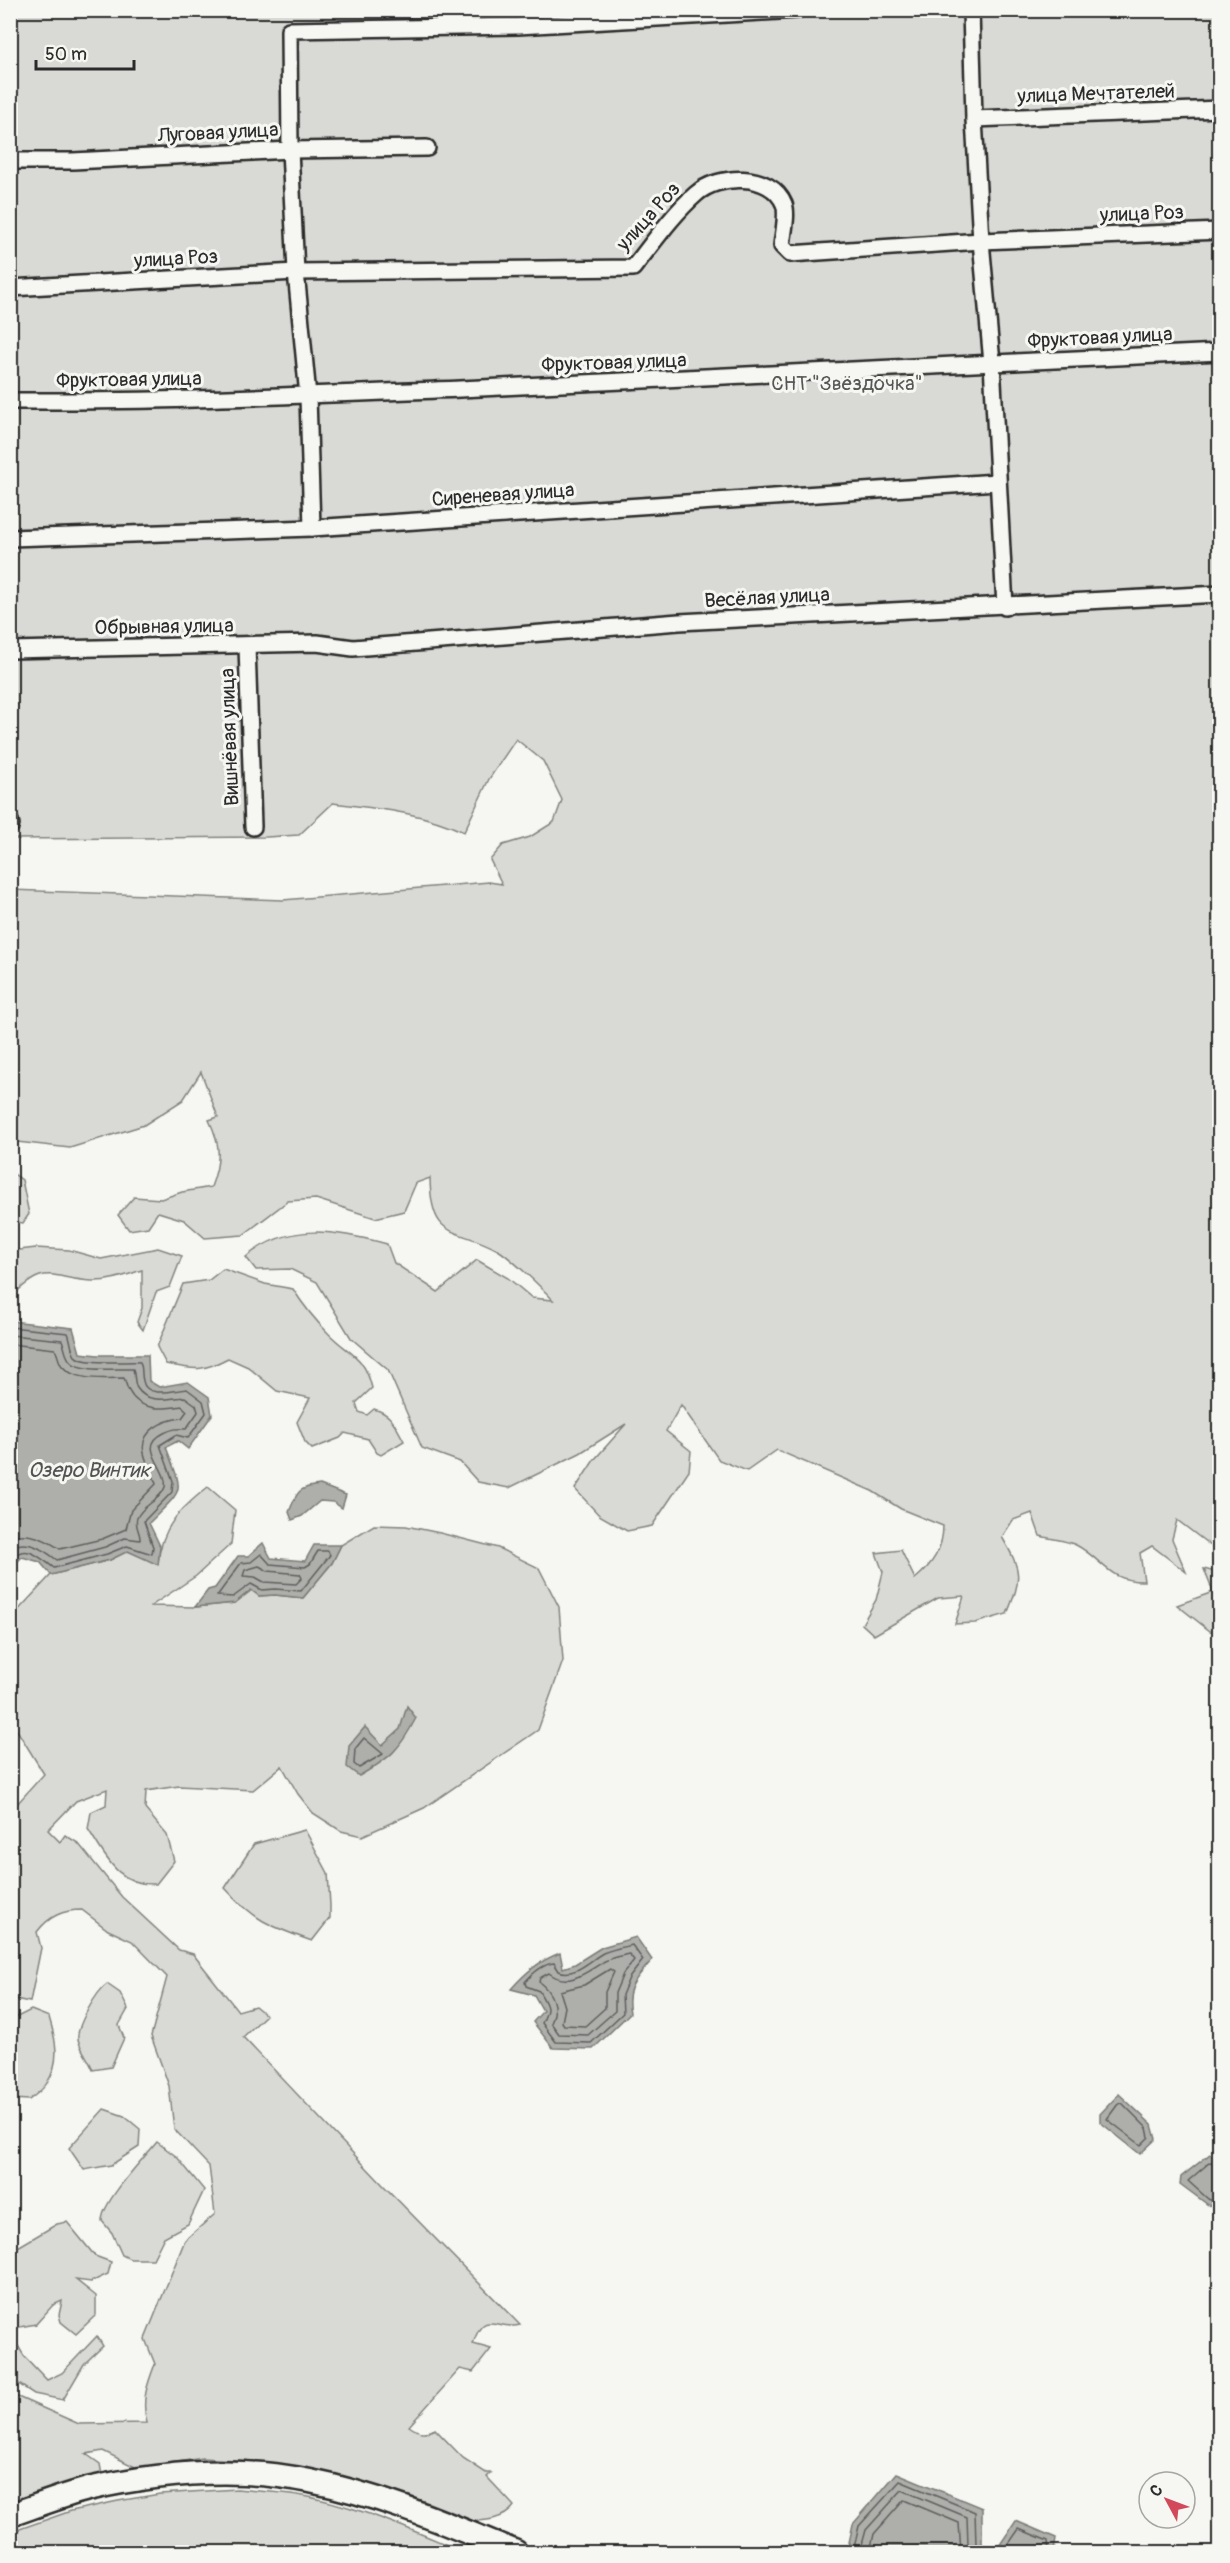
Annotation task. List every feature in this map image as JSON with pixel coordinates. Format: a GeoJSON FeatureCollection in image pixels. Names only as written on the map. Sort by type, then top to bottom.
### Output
{"type":"FeatureCollection","features":[{"type":"Feature","properties":{"kind":"main road"},"geometry":{"type":"LineString","coordinates":[[10,2515],[86,2490],[128,2481],[204,2474],[266,2475],[309,2480],[356,2492],[516,2553]]}},
{"type":"Feature","properties":{"kind":"street"},"geometry":{"type":"LineString","coordinates":[[312,528],[308,396],[296,272],[290,150],[289,30],[518,26],[797,10]]}},
{"type":"Feature","properties":{"kind":"street"},"geometry":{"type":"LineString","coordinates":[[971,10],[974,119],[981,241],[992,363],[1005,607]]}},
{"type":"Feature","properties":{"kind":"street","name":"улица Мечтателей"},"geometry":{"type":"LineString","coordinates":[[974,119],[1220,109]]}},
{"type":"Feature","properties":{"kind":"street","name":"Луговая улица"},"geometry":{"type":"LineString","coordinates":[[10,161],[73,161],[290,150],[427,148]]}},
{"type":"Feature","properties":{"kind":"street","name":"улица Роз"},"geometry":{"type":"LineString","coordinates":[[10,288],[296,272],[633,268],[660,233],[697,193],[718,182],[754,179],[776,192],[785,206],[782,246],[790,254],[981,241],[1220,231]]}},
{"type":"Feature","properties":{"kind":"street","name":"Фруктовая улица"},"geometry":{"type":"LineString","coordinates":[[10,401],[96,402],[308,396],[769,376],[1220,352]]}},
{"type":"Feature","properties":{"kind":"street","name":"Сиреневая улица"},"geometry":{"type":"LineString","coordinates":[[10,538],[312,528],[997,482]]}},
{"type":"Feature","properties":{"kind":"street","name":"Весёлая улица"},"geometry":{"type":"LineString","coordinates":[[317,643],[353,648],[679,622],[1005,607],[1220,594]]}},
{"type":"Feature","properties":{"kind":"street","name":"Обрывная улица"},"geometry":{"type":"LineString","coordinates":[[10,650],[317,643]]}},
{"type":"Feature","properties":{"kind":"street","name":"Вишнёвая улица"},"geometry":{"type":"LineString","coordinates":[[247,646],[253,827]]}},
{"type":"Feature","properties":{"kind":"green space","name":"СНТ \"Звёздочка\""},"geometry":{"type":"Polygon","coordinates":[[[10,11],[1219,11],[1219,1552],[1177,1520],[1172,1539],[1186,1572],[1152,1546],[1140,1553],[1144,1581],[1122,1578],[1076,1545],[1040,1536],[1032,1513],[1013,1520],[1002,1537],[1013,1558],[1018,1575],[1007,1614],[975,1623],[955,1624],[964,1596],[938,1598],[874,1635],[862,1624],[876,1600],[883,1572],[876,1553],[901,1550],[915,1579],[927,1568],[939,1549],[943,1526],[901,1509],[872,1491],[777,1450],[747,1471],[719,1460],[681,1405],[666,1431],[691,1451],[689,1471],[652,1526],[627,1531],[599,1515],[575,1489],[594,1460],[626,1424],[580,1453],[509,1488],[478,1482],[460,1462],[422,1448],[388,1370],[351,1338],[317,1282],[290,1269],[256,1270],[246,1257],[279,1238],[297,1234],[314,1232],[350,1235],[387,1244],[394,1263],[438,1292],[477,1260],[508,1278],[532,1298],[553,1300],[498,1250],[457,1234],[440,1223],[431,1198],[430,1178],[416,1183],[404,1211],[375,1218],[316,1199],[288,1201],[243,1235],[205,1238],[184,1220],[158,1212],[148,1227],[129,1230],[118,1215],[134,1197],[161,1199],[182,1192],[211,1187],[217,1169],[218,1145],[209,1120],[218,1117],[201,1072],[183,1100],[144,1125],[70,1148],[17,1142],[11,1144],[11,890],[283,900],[489,882],[502,884],[490,860],[503,845],[530,837],[554,822],[562,800],[543,761],[516,739],[489,779],[464,832],[416,816],[333,803],[299,835],[11,839],[10,11]]]}},
{"type":"Feature","properties":{"kind":"green space"},"geometry":{"type":"Polygon","coordinates":[[[11,1172],[22,1180],[29,1214],[23,1223],[11,1221],[11,1172]]]}},
{"type":"Feature","properties":{"kind":"green space"},"geometry":{"type":"Polygon","coordinates":[[[36,1248],[69,1250],[101,1259],[158,1248],[182,1256],[170,1287],[156,1292],[143,1330],[137,1322],[142,1308],[142,1270],[98,1281],[41,1276],[23,1286],[11,1297],[11,1251],[36,1248]]]}},
{"type":"Feature","properties":{"kind":"green space"},"geometry":{"type":"Polygon","coordinates":[[[223,1269],[265,1284],[293,1289],[319,1323],[361,1362],[365,1369],[372,1388],[356,1403],[359,1412],[367,1415],[374,1409],[385,1414],[404,1441],[381,1455],[377,1453],[368,1439],[345,1433],[340,1438],[312,1449],[305,1442],[297,1422],[310,1398],[277,1391],[248,1367],[228,1358],[205,1368],[184,1368],[166,1364],[157,1347],[183,1284],[209,1280],[223,1269]]]}},
{"type":"Feature","properties":{"kind":"green space"},"geometry":{"type":"Polygon","coordinates":[[[208,1487],[235,1510],[231,1544],[196,1576],[151,1606],[195,1607],[235,1603],[252,1590],[259,1596],[303,1598],[332,1563],[341,1545],[374,1525],[406,1526],[498,1548],[539,1568],[559,1607],[563,1661],[538,1730],[424,1808],[362,1836],[341,1831],[313,1813],[298,1794],[282,1766],[253,1790],[179,1786],[146,1791],[145,1809],[167,1835],[174,1861],[156,1884],[132,1880],[114,1868],[88,1829],[91,1812],[106,1805],[107,1789],[76,1801],[48,1830],[60,1842],[65,1835],[78,1843],[122,1897],[179,1950],[193,1954],[238,2011],[255,2006],[266,2015],[243,2037],[520,2325],[486,2323],[482,2326],[473,2344],[491,2349],[473,2372],[460,2369],[409,2426],[422,2432],[435,2429],[463,2458],[486,2473],[491,2473],[487,2477],[514,2506],[510,2511],[494,2519],[469,2521],[334,2476],[268,2462],[203,2458],[137,2468],[103,2451],[86,2454],[100,2464],[102,2475],[11,2502],[11,2394],[79,2424],[147,2423],[145,2400],[147,2386],[155,2364],[145,2339],[185,2240],[215,2214],[209,2166],[174,2129],[169,2086],[151,2036],[167,1977],[132,1941],[108,1930],[82,1910],[75,1910],[52,1918],[37,1932],[41,1948],[30,2002],[15,1999],[11,1994],[11,1802],[17,1804],[44,1774],[15,1727],[11,1712],[10,1619],[51,1575],[110,1560],[128,1551],[158,1564],[163,1539],[168,1529],[181,1511],[208,1487]]]}},
{"type":"Feature","properties":{"kind":"green space"},"geometry":{"type":"Polygon","coordinates":[[[1204,1569],[1219,1573],[1219,1631],[1210,1631],[1177,1605],[1213,1592],[1204,1569]]]}},
{"type":"Feature","properties":{"kind":"green space"},"geometry":{"type":"Polygon","coordinates":[[[305,1830],[328,1873],[330,1918],[312,1941],[264,1922],[246,1909],[225,1888],[254,1844],[305,1830]]]}},
{"type":"Feature","properties":{"kind":"green space"},"geometry":{"type":"Polygon","coordinates":[[[107,1984],[120,1993],[128,2009],[119,2025],[124,2038],[111,2067],[93,2070],[79,2043],[78,2033],[88,2009],[107,1984]]]}},
{"type":"Feature","properties":{"kind":"green space"},"geometry":{"type":"Polygon","coordinates":[[[31,2010],[49,2017],[54,2034],[56,2059],[51,2075],[39,2092],[29,2100],[11,2099],[11,2020],[31,2010]]]}},
{"type":"Feature","properties":{"kind":"green space"},"geometry":{"type":"Polygon","coordinates":[[[104,2109],[124,2116],[140,2129],[139,2147],[111,2165],[84,2170],[69,2148],[104,2109]]]}},
{"type":"Feature","properties":{"kind":"green space"},"geometry":{"type":"Polygon","coordinates":[[[157,2142],[177,2157],[204,2190],[188,2224],[164,2237],[153,2259],[130,2259],[122,2255],[112,2233],[102,2221],[116,2192],[157,2142]]]}},
{"type":"Feature","properties":{"kind":"green space"},"geometry":{"type":"Polygon","coordinates":[[[67,2222],[95,2256],[111,2262],[108,2274],[91,2282],[76,2280],[96,2296],[96,2315],[76,2334],[61,2322],[59,2315],[62,2301],[53,2305],[36,2324],[14,2328],[11,2323],[11,2251],[57,2224],[67,2222]]]}},
{"type":"Feature","properties":{"kind":"green space"},"geometry":{"type":"Polygon","coordinates":[[[11,2334],[24,2356],[47,2380],[62,2373],[97,2336],[103,2346],[84,2364],[63,2400],[34,2394],[11,2379],[11,2334]]]}},
{"type":"Feature","properties":{"kind":"green space"},"geometry":{"type":"Polygon","coordinates":[[[237,2489],[292,2494],[358,2510],[464,2552],[11,2552],[11,2532],[71,2511],[160,2494],[237,2489]]]}},
{"type":"Feature","properties":{"kind":"water","name":"Озеро Винтик"},"geometry":{"type":"Polygon","coordinates":[[[11,1321],[73,1328],[80,1353],[148,1355],[149,1381],[159,1387],[188,1382],[209,1397],[212,1415],[188,1449],[178,1441],[166,1447],[176,1474],[178,1489],[175,1496],[149,1523],[160,1546],[158,1565],[128,1551],[110,1560],[51,1575],[40,1562],[22,1557],[11,1568],[11,1321]]]}},
{"type":"Feature","properties":{"kind":"water"},"geometry":{"type":"Polygon","coordinates":[[[320,1485],[346,1495],[342,1508],[333,1502],[320,1501],[302,1516],[292,1520],[289,1512],[299,1492],[307,1487],[320,1485]]]}},
{"type":"Feature","properties":{"kind":"water"},"geometry":{"type":"Polygon","coordinates":[[[263,1543],[271,1558],[305,1561],[314,1545],[341,1545],[332,1563],[303,1598],[259,1596],[251,1590],[235,1603],[195,1607],[208,1590],[215,1588],[238,1556],[248,1556],[263,1543]]]}},
{"type":"Feature","properties":{"kind":"water"},"geometry":{"type":"Polygon","coordinates":[[[407,1706],[416,1718],[393,1753],[359,1776],[347,1767],[349,1746],[365,1727],[382,1745],[400,1729],[407,1706]]]}},
{"type":"Feature","properties":{"kind":"water"},"geometry":{"type":"Polygon","coordinates":[[[636,1937],[652,1960],[633,1984],[629,1996],[630,2013],[593,2049],[553,2048],[533,2022],[543,2011],[534,1995],[511,1989],[533,1968],[560,1953],[563,1968],[575,1964],[602,1947],[636,1937]]]}},
{"type":"Feature","properties":{"kind":"water"},"geometry":{"type":"Polygon","coordinates":[[[1119,2094],[1152,2125],[1156,2139],[1140,2154],[1100,2122],[1100,2114],[1119,2094]]]}},
{"type":"Feature","properties":{"kind":"water"},"geometry":{"type":"Polygon","coordinates":[[[1210,2154],[1219,2161],[1219,2213],[1180,2184],[1181,2177],[1210,2154]]]}},
{"type":"Feature","properties":{"kind":"water"},"geometry":{"type":"Polygon","coordinates":[[[897,2473],[982,2508],[982,2544],[995,2552],[847,2552],[853,2524],[897,2473]]]}},
{"type":"Feature","properties":{"kind":"water"},"geometry":{"type":"Polygon","coordinates":[[[1016,2521],[1056,2538],[1054,2552],[995,2552],[1016,2521]]]}}]}
